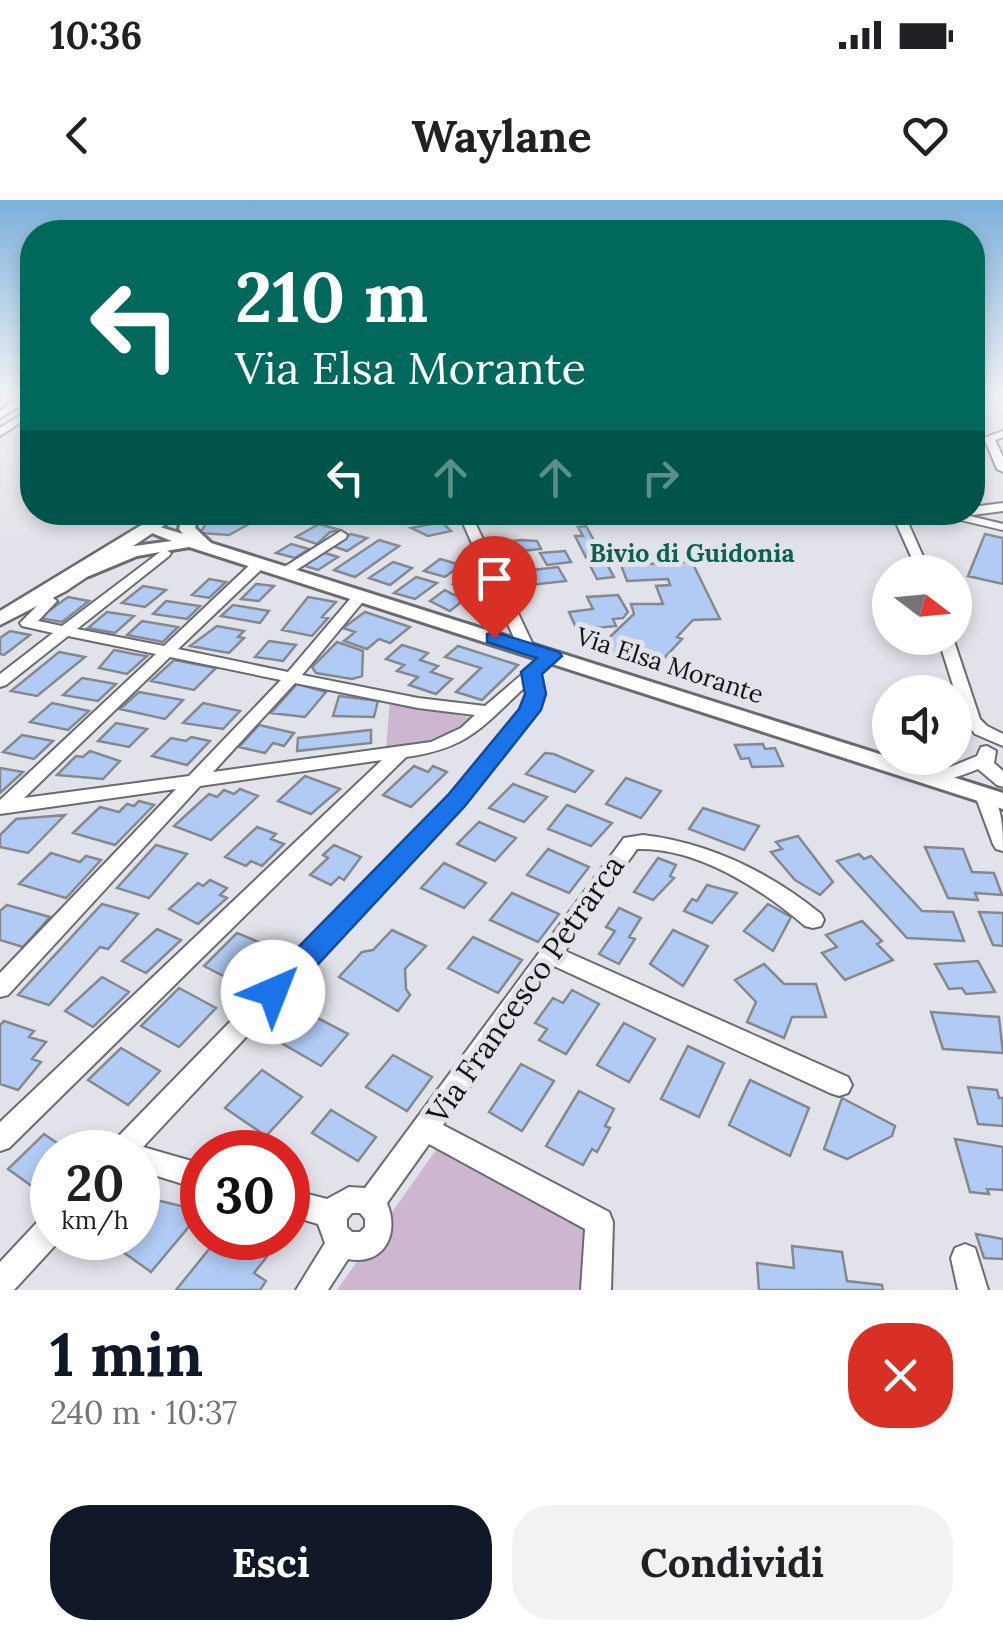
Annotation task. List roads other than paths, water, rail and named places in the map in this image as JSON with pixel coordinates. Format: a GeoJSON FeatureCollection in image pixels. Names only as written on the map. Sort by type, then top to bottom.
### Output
{"type":"FeatureCollection","features":[{"type":"Feature","properties":{"kind":"main road"},"geometry":{"type":"LineString","coordinates":[[0,619],[44,597],[156,525]]}},
{"type":"Feature","properties":{"kind":"street"},"geometry":{"type":"LineString","coordinates":[[992,445],[1003,469]]}},
{"type":"Feature","properties":{"kind":"street"},"geometry":{"type":"LineString","coordinates":[[189,525],[188,529],[206,546]]}},
{"type":"Feature","properties":{"kind":"street"},"geometry":{"type":"LineString","coordinates":[[470,525],[527,648]]}},
{"type":"Feature","properties":{"kind":"street"},"geometry":{"type":"LineString","coordinates":[[903,525],[917,555]]}},
{"type":"Feature","properties":{"kind":"street","name":"Via Elsa Morante"},"geometry":{"type":"LineString","coordinates":[[150,529],[872,759]]}},
{"type":"Feature","properties":{"kind":"street"},"geometry":{"type":"LineString","coordinates":[[284,571],[341,535]]}},
{"type":"Feature","properties":{"kind":"street","name":"Via Elsa Morante"},"geometry":{"type":"LineString","coordinates":[[74,578],[140,549],[206,546]]}},
{"type":"Feature","properties":{"kind":"street"},"geometry":{"type":"LineString","coordinates":[[0,682],[164,553]]}},
{"type":"Feature","properties":{"kind":"street"},"geometry":{"type":"LineString","coordinates":[[1,809],[260,563]]}},
{"type":"Feature","properties":{"kind":"street"},"geometry":{"type":"LineString","coordinates":[[0,988],[290,678],[361,595]]}},
{"type":"Feature","properties":{"kind":"street"},"geometry":{"type":"LineString","coordinates":[[44,597],[50,602],[27,623],[418,703],[489,712]]}},
{"type":"Feature","properties":{"kind":"street"},"geometry":{"type":"LineString","coordinates":[[951,655],[972,720],[1003,743]]}},
{"type":"Feature","properties":{"kind":"street"},"geometry":{"type":"LineString","coordinates":[[1,809],[398,755],[456,739],[552,656]]}},
{"type":"Feature","properties":{"kind":"street"},"geometry":{"type":"LineString","coordinates":[[143,1130],[490,762],[534,702],[536,690],[531,672]]}},
{"type":"Feature","properties":{"kind":"street"},"geometry":{"type":"LineString","coordinates":[[1003,743],[987,750],[1003,844]]}},
{"type":"Feature","properties":{"kind":"street"},"geometry":{"type":"LineString","coordinates":[[5,1128],[398,755]]}},
{"type":"Feature","properties":{"kind":"street","name":"Via Elsa Morante"},"geometry":{"type":"LineString","coordinates":[[921,775],[996,798]]}},
{"type":"Feature","properties":{"kind":"street","name":"Via Francesco Petrarca"},"geometry":{"type":"LineString","coordinates":[[372,1203],[620,853],[637,841],[656,843],[751,876],[813,920]]}},
{"type":"Feature","properties":{"kind":"street"},"geometry":{"type":"LineString","coordinates":[[548,954],[839,1084]]}},
{"type":"Feature","properties":{"kind":"street"},"geometry":{"type":"LineString","coordinates":[[426,1129],[600,1222],[596,1290]]}},
{"type":"Feature","properties":{"kind":"street"},"geometry":{"type":"LineString","coordinates":[[310,1214],[338,1230],[353,1248],[376,1236],[379,1212],[372,1203],[358,1199],[344,1204],[338,1230],[313,1286]]}},
{"type":"Feature","properties":{"kind":"street"},"geometry":{"type":"LineString","coordinates":[[0,1284],[30,1251]]}},
{"type":"Feature","properties":{"kind":"street"},"geometry":{"type":"LineString","coordinates":[[965,1258],[973,1290]]}},
{"type":"Feature","properties":{"kind":"district","name":"Bivio di Guidonia"},"geometry":{"type":"Point","coordinates":[692,553]}}]}
